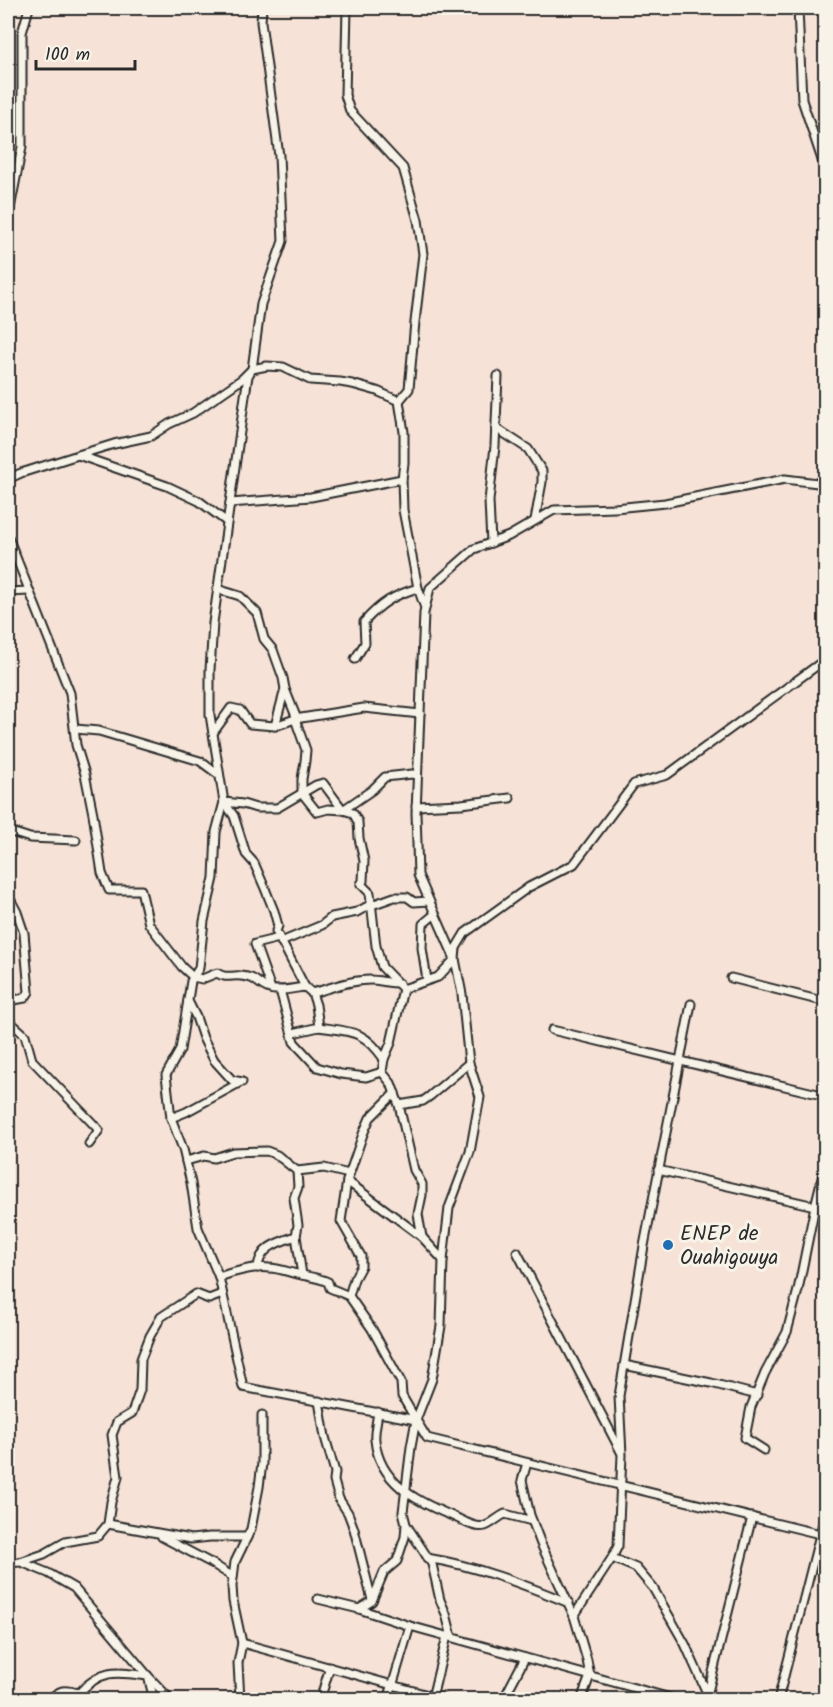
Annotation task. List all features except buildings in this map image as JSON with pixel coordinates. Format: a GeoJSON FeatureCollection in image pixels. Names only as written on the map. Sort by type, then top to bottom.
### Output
{"type":"FeatureCollection","features":[{"type":"Feature","properties":{"kind":"street"},"geometry":{"type":"LineString","coordinates":[[8,219],[22,147],[22,33],[29,8]]}},
{"type":"Feature","properties":{"kind":"street"},"geometry":{"type":"LineString","coordinates":[[262,8],[261,22],[279,156],[283,241],[261,304],[252,369],[245,396],[213,623],[210,715],[224,802],[234,816],[246,854],[254,863],[271,903],[279,926],[276,931],[280,940],[305,987],[312,993],[319,1027]]}},
{"type":"Feature","properties":{"kind":"street"},"geometry":{"type":"LineString","coordinates":[[347,8],[345,94],[350,111],[403,168],[418,220],[423,254],[410,389],[399,401]]}},
{"type":"Feature","properties":{"kind":"street"},"geometry":{"type":"LineString","coordinates":[[798,8],[802,100],[825,172]]}},
{"type":"Feature","properties":{"kind":"street"},"geometry":{"type":"LineString","coordinates":[[8,479],[114,444],[152,436],[169,424],[193,413],[242,379],[252,369],[267,366],[283,367],[310,380],[352,384],[399,401]]}},
{"type":"Feature","properties":{"kind":"street"},"geometry":{"type":"LineString","coordinates":[[491,543],[489,501],[498,376]]}},
{"type":"Feature","properties":{"kind":"street"},"geometry":{"type":"LineString","coordinates":[[399,401],[404,432],[403,510],[417,588],[425,608]]}},
{"type":"Feature","properties":{"kind":"street"},"geometry":{"type":"LineString","coordinates":[[496,428],[528,449],[542,471],[535,520]]}},
{"type":"Feature","properties":{"kind":"street"},"geometry":{"type":"LineString","coordinates":[[78,455],[166,486],[199,501],[227,522]]}},
{"type":"Feature","properties":{"kind":"street"},"geometry":{"type":"LineString","coordinates":[[230,503],[311,497],[402,479]]}},
{"type":"Feature","properties":{"kind":"street"},"geometry":{"type":"LineString","coordinates":[[432,1698],[449,1637],[446,1614],[440,1600],[432,1564],[406,1524],[403,1512],[416,1420],[432,1379],[441,1326],[443,1260],[449,1208],[470,1152],[480,1097],[469,1063],[462,994],[455,960],[418,875],[417,775],[425,608],[430,588],[474,549],[509,536],[554,510],[615,508],[665,503],[785,479],[825,484]]}},
{"type":"Feature","properties":{"kind":"street"},"geometry":{"type":"LineString","coordinates":[[8,537],[70,693],[76,745],[85,774],[97,833],[102,873],[109,890],[141,890],[149,924],[182,968],[193,977],[202,979],[217,974],[224,977],[242,976],[254,978],[271,989],[305,987]]}},
{"type":"Feature","properties":{"kind":"street"},"geometry":{"type":"LineString","coordinates":[[354,659],[365,643],[364,622],[379,605],[417,588]]}},
{"type":"Feature","properties":{"kind":"street"},"geometry":{"type":"LineString","coordinates":[[218,589],[240,596],[257,613],[264,639],[273,650],[306,750],[302,793],[317,812],[328,809],[343,810],[353,813],[358,822],[364,861],[361,884],[370,893],[376,946],[382,967],[401,986]]}},
{"type":"Feature","properties":{"kind":"street"},"geometry":{"type":"LineString","coordinates":[[8,592],[29,591]]}},
{"type":"Feature","properties":{"kind":"street"},"geometry":{"type":"LineString","coordinates":[[312,993],[351,981],[374,979],[401,986],[438,977],[455,960],[456,948],[465,933],[529,887],[574,864],[634,784],[667,775],[825,659]]}},
{"type":"Feature","properties":{"kind":"street"},"geometry":{"type":"LineString","coordinates":[[275,726],[285,689]]}},
{"type":"Feature","properties":{"kind":"street"},"geometry":{"type":"LineString","coordinates":[[213,733],[231,708],[240,710],[250,724],[275,726],[296,719],[364,708],[420,714]]}},
{"type":"Feature","properties":{"kind":"street"},"geometry":{"type":"LineString","coordinates":[[75,729],[101,732],[200,761],[219,775]]}},
{"type":"Feature","properties":{"kind":"street"},"geometry":{"type":"LineString","coordinates":[[343,810],[372,790],[385,777],[417,775]]}},
{"type":"Feature","properties":{"kind":"street"},"geometry":{"type":"LineString","coordinates":[[224,802],[256,808],[277,808],[323,783],[343,810]]}},
{"type":"Feature","properties":{"kind":"street"},"geometry":{"type":"LineString","coordinates":[[416,806],[461,804],[510,798]]}},
{"type":"Feature","properties":{"kind":"street"},"geometry":{"type":"LineString","coordinates":[[224,802],[216,832],[214,878],[204,921],[199,968],[190,981],[180,1050],[166,1075],[171,1118],[186,1161],[198,1228],[219,1277],[243,1387],[416,1420]]}},
{"type":"Feature","properties":{"kind":"street"},"geometry":{"type":"LineString","coordinates":[[8,831],[30,838],[76,840]]}},
{"type":"Feature","properties":{"kind":"street"},"geometry":{"type":"LineString","coordinates":[[8,895],[24,933],[29,992],[25,998],[8,1001]]}},
{"type":"Feature","properties":{"kind":"street"},"geometry":{"type":"LineString","coordinates":[[271,989],[255,944],[280,940],[322,925],[332,917],[357,912],[394,897],[407,897],[414,902],[429,901]]}},
{"type":"Feature","properties":{"kind":"street"},"geometry":{"type":"LineString","coordinates":[[427,980],[422,948],[423,924],[435,914]]}},
{"type":"Feature","properties":{"kind":"street"},"geometry":{"type":"LineString","coordinates":[[731,978],[825,1002]]}},
{"type":"Feature","properties":{"kind":"street"},"geometry":{"type":"LineString","coordinates":[[401,986],[391,1043],[384,1059],[382,1072],[391,1083],[399,1105],[414,1170],[422,1184],[418,1214],[422,1237]]}},
{"type":"Feature","properties":{"kind":"street"},"geometry":{"type":"LineString","coordinates":[[280,990],[294,1042],[317,1066],[341,1074],[366,1077],[382,1072]]}},
{"type":"Feature","properties":{"kind":"street"},"geometry":{"type":"LineString","coordinates":[[171,1118],[242,1082],[232,1080],[214,1060],[188,1001]]}},
{"type":"Feature","properties":{"kind":"street"},"geometry":{"type":"LineString","coordinates":[[574,1616],[618,1546],[622,1485],[619,1396],[658,1170],[691,1004]]}},
{"type":"Feature","properties":{"kind":"street"},"geometry":{"type":"LineString","coordinates":[[8,1020],[25,1035],[32,1060],[99,1130],[89,1144]]}},
{"type":"Feature","properties":{"kind":"street"},"geometry":{"type":"LineString","coordinates":[[293,1033],[319,1027],[348,1031],[364,1037],[374,1045],[384,1059]]}},
{"type":"Feature","properties":{"kind":"street"},"geometry":{"type":"LineString","coordinates":[[552,1030],[825,1096]]}},
{"type":"Feature","properties":{"kind":"street"},"geometry":{"type":"LineString","coordinates":[[399,1105],[423,1101],[469,1063]]}},
{"type":"Feature","properties":{"kind":"street"},"geometry":{"type":"LineString","coordinates":[[349,1296],[361,1266],[361,1256],[341,1221],[348,1178],[370,1118],[395,1094]]}},
{"type":"Feature","properties":{"kind":"street"},"geometry":{"type":"LineString","coordinates":[[186,1161],[204,1156],[214,1158],[233,1152],[267,1151],[277,1155],[297,1172],[298,1187],[294,1198],[298,1225],[296,1236],[302,1275]]}},
{"type":"Feature","properties":{"kind":"street"},"geometry":{"type":"LineString","coordinates":[[764,1450],[745,1438],[751,1407],[765,1373],[787,1332],[825,1162]]}},
{"type":"Feature","properties":{"kind":"street"},"geometry":{"type":"LineString","coordinates":[[297,1172],[324,1168],[348,1178],[422,1237],[443,1260]]}},
{"type":"Feature","properties":{"kind":"street"},"geometry":{"type":"LineString","coordinates":[[658,1170],[815,1206]]}},
{"type":"Feature","properties":{"kind":"street"},"geometry":{"type":"LineString","coordinates":[[258,1268],[258,1260],[264,1251],[280,1241],[296,1236]]}},
{"type":"Feature","properties":{"kind":"street"},"geometry":{"type":"LineString","coordinates":[[517,1252],[622,1455]]}},
{"type":"Feature","properties":{"kind":"street"},"geometry":{"type":"LineString","coordinates":[[219,1277],[258,1268],[272,1268],[315,1276],[328,1282],[330,1288],[349,1296],[372,1329],[401,1382],[402,1396],[427,1438],[820,1534]]}},
{"type":"Feature","properties":{"kind":"street"},"geometry":{"type":"LineString","coordinates":[[8,1563],[20,1562],[44,1554],[65,1542],[98,1536],[108,1524],[118,1477],[112,1435],[117,1422],[132,1413],[140,1390],[141,1359],[150,1335],[161,1317],[196,1294],[208,1299],[222,1294]]}},
{"type":"Feature","properties":{"kind":"street"},"geometry":{"type":"LineString","coordinates":[[624,1365],[757,1395]]}},
{"type":"Feature","properties":{"kind":"street"},"geometry":{"type":"LineString","coordinates":[[319,1401],[326,1444],[335,1472],[334,1481],[339,1499],[354,1529],[372,1601]]}},
{"type":"Feature","properties":{"kind":"street"},"geometry":{"type":"LineString","coordinates":[[378,1412],[375,1440],[382,1464],[389,1477],[406,1492],[430,1507],[478,1527],[488,1526],[496,1518],[505,1514],[532,1521]]}},
{"type":"Feature","properties":{"kind":"street"},"geometry":{"type":"LineString","coordinates":[[240,1700],[238,1663],[242,1643],[233,1601],[233,1577],[235,1563],[251,1529],[262,1463],[262,1415]]}},
{"type":"Feature","properties":{"kind":"street"},"geometry":{"type":"LineString","coordinates":[[527,1463],[522,1480],[532,1521],[574,1616],[590,1676],[581,1700]]}},
{"type":"Feature","properties":{"kind":"street"},"geometry":{"type":"LineString","coordinates":[[778,1700],[825,1511]]}},
{"type":"Feature","properties":{"kind":"street"},"geometry":{"type":"LineString","coordinates":[[706,1696],[752,1517]]}},
{"type":"Feature","properties":{"kind":"street"},"geometry":{"type":"LineString","coordinates":[[108,1524],[191,1539],[247,1537]]}},
{"type":"Feature","properties":{"kind":"street"},"geometry":{"type":"LineString","coordinates":[[359,1609],[372,1601],[384,1572],[397,1561],[405,1537],[406,1524]]}},
{"type":"Feature","properties":{"kind":"street"},"geometry":{"type":"LineString","coordinates":[[154,1533],[233,1577]]}},
{"type":"Feature","properties":{"kind":"street"},"geometry":{"type":"LineString","coordinates":[[427,1558],[466,1566],[569,1603]]}},
{"type":"Feature","properties":{"kind":"street"},"geometry":{"type":"LineString","coordinates":[[612,1558],[636,1568],[653,1588],[685,1644],[706,1696]]}},
{"type":"Feature","properties":{"kind":"street"},"geometry":{"type":"LineString","coordinates":[[20,1562],[48,1573],[74,1588],[167,1698]]}},
{"type":"Feature","properties":{"kind":"street"},"geometry":{"type":"LineString","coordinates":[[318,1599],[678,1700]]}},
{"type":"Feature","properties":{"kind":"street"},"geometry":{"type":"LineString","coordinates":[[388,1700],[410,1626]]}},
{"type":"Feature","properties":{"kind":"street"},"geometry":{"type":"LineString","coordinates":[[242,1643],[432,1698],[446,1700]]}},
{"type":"Feature","properties":{"kind":"street"},"geometry":{"type":"LineString","coordinates":[[503,1700],[525,1658]]}},
{"type":"Feature","properties":{"kind":"street"},"geometry":{"type":"LineString","coordinates":[[320,1700],[330,1667]]}},
{"type":"Feature","properties":{"kind":"street"},"geometry":{"type":"LineString","coordinates":[[49,1700],[57,1692],[67,1690],[79,1693],[91,1680],[116,1672],[148,1676]]}},
{"type":"Feature","properties":{"kind":"street"},"geometry":{"type":"LineString","coordinates":[[148,1676],[152,1692],[150,1700]]}},
{"type":"Feature","properties":{"kind":"place","name":"ENEP de Ouahigouya"},"geometry":{"type":"Point","coordinates":[668,1245]}}]}
